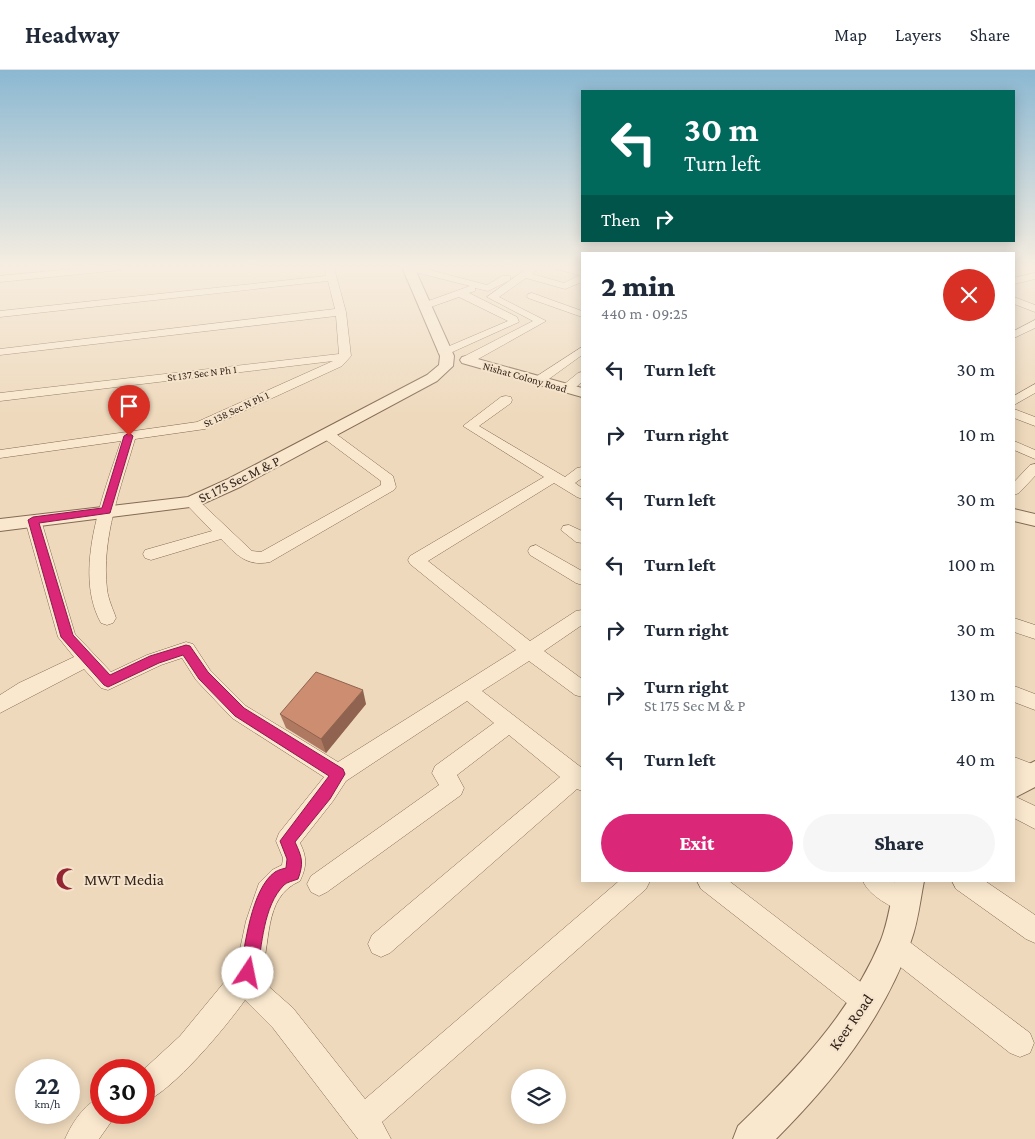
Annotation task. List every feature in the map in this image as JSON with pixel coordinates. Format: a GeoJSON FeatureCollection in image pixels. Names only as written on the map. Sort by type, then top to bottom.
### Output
{"type":"FeatureCollection","features":[{"type":"Feature","properties":{"kind":"street"},"geometry":{"type":"LineString","coordinates":[[0,352],[299,317]]}},
{"type":"Feature","properties":{"kind":"street"},"geometry":{"type":"LineString","coordinates":[[341,317],[345,356]]}},
{"type":"Feature","properties":{"kind":"street"},"geometry":{"type":"LineString","coordinates":[[429,317],[446,354],[514,322],[509,317]]}},
{"type":"Feature","properties":{"kind":"street"},"geometry":{"type":"LineString","coordinates":[[467,360],[541,321],[533,317]]}},
{"type":"Feature","properties":{"kind":"street"},"geometry":{"type":"LineString","coordinates":[[1015,333],[1035,323]]}},
{"type":"Feature","properties":{"kind":"street"},"geometry":{"type":"LineString","coordinates":[[538,381],[581,351]]}},
{"type":"Feature","properties":{"kind":"street","name":"St 175 Sec M & P"},"geometry":{"type":"LineString","coordinates":[[0,525],[192,502],[234,483],[432,378],[446,366],[446,354]]}},
{"type":"Feature","properties":{"kind":"street","name":"St 137 Sec N Ph 1"},"geometry":{"type":"LineString","coordinates":[[0,397],[345,356]]}},
{"type":"Feature","properties":{"kind":"street","name":"St 138 Sec N Ph 1"},"geometry":{"type":"LineString","coordinates":[[0,454],[200,426],[338,362],[345,356]]}},
{"type":"Feature","properties":{"kind":"street","name":"Nishat Colony Road"},"geometry":{"type":"LineString","coordinates":[[467,360],[581,394]]}},
{"type":"Feature","properties":{"kind":"street"},"geometry":{"type":"LineString","coordinates":[[566,389],[581,377]]}},
{"type":"Feature","properties":{"kind":"street"},"geometry":{"type":"LineString","coordinates":[[1015,400],[1033,391]]}},
{"type":"Feature","properties":{"kind":"street"},"geometry":{"type":"LineString","coordinates":[[506,400],[470,426],[581,493]]}},
{"type":"Feature","properties":{"kind":"street"},"geometry":{"type":"LineString","coordinates":[[1015,413],[1035,422]]}},
{"type":"Feature","properties":{"kind":"street"},"geometry":{"type":"LineString","coordinates":[[192,502],[198,510],[247,555],[261,558],[270,556],[389,487],[388,479],[327,434]]}},
{"type":"Feature","properties":{"kind":"street"},"geometry":{"type":"LineString","coordinates":[[107,618],[98,591],[98,560],[106,511],[129,436]]}},
{"type":"Feature","properties":{"kind":"street"},"geometry":{"type":"LineString","coordinates":[[1015,445],[1035,455]]}},
{"type":"Feature","properties":{"kind":"street"},"geometry":{"type":"LineString","coordinates":[[1015,489],[1035,468]]}},
{"type":"Feature","properties":{"kind":"street"},"geometry":{"type":"LineString","coordinates":[[581,472],[559,480],[416,560],[531,652],[581,688]]}},
{"type":"Feature","properties":{"kind":"street"},"geometry":{"type":"LineString","coordinates":[[1015,517],[1035,520]]}},
{"type":"Feature","properties":{"kind":"street"},"geometry":{"type":"LineString","coordinates":[[33,520],[67,637],[108,682],[154,660],[186,650],[204,675],[239,712],[338,774]]}},
{"type":"Feature","properties":{"kind":"street"},"geometry":{"type":"LineString","coordinates":[[151,554],[224,533]]}},
{"type":"Feature","properties":{"kind":"street"},"geometry":{"type":"LineString","coordinates":[[536,551],[581,578]]}},
{"type":"Feature","properties":{"kind":"street"},"geometry":{"type":"LineString","coordinates":[[155,1078],[190,1046],[248,973],[258,921],[268,892],[280,878],[292,874],[295,858],[287,841],[325,794],[338,774],[390,738],[531,652],[581,617]]}},
{"type":"Feature","properties":{"kind":"street"},"geometry":{"type":"LineString","coordinates":[[1015,625],[1035,632]]}},
{"type":"Feature","properties":{"kind":"street"},"geometry":{"type":"LineString","coordinates":[[0,705],[26,688],[87,659]]}},
{"type":"Feature","properties":{"kind":"street"},"geometry":{"type":"LineString","coordinates":[[381,944],[580,779],[468,691]]}},
{"type":"Feature","properties":{"kind":"street"},"geometry":{"type":"LineString","coordinates":[[1015,694],[1035,702]]}},
{"type":"Feature","properties":{"kind":"street"},"geometry":{"type":"LineString","coordinates":[[319,884],[453,788],[443,773],[509,723]]}},
{"type":"Feature","properties":{"kind":"street"},"geometry":{"type":"LineString","coordinates":[[1015,807],[1035,818]]}},
{"type":"Feature","properties":{"kind":"street"},"geometry":{"type":"LineString","coordinates":[[243,981],[283,1018],[370,1130],[637,882]]}},
{"type":"Feature","properties":{"kind":"street"},"geometry":{"type":"LineString","coordinates":[[710,882],[866,1002]]}},
{"type":"Feature","properties":{"kind":"street"},"geometry":{"type":"LineString","coordinates":[[878,882],[908,891]]}},
{"type":"Feature","properties":{"kind":"street"},"geometry":{"type":"LineString","coordinates":[[965,882],[1035,930]]}},
{"type":"Feature","properties":{"kind":"street","name":"Keer Road"},"geometry":{"type":"LineString","coordinates":[[751,1139],[787,1104],[842,1037],[866,1002],[881,977],[894,946],[908,891]]}},
{"type":"Feature","properties":{"kind":"street"},"geometry":{"type":"LineString","coordinates":[[894,946],[1020,1044]]}},
{"type":"Feature","properties":{"kind":"street"},"geometry":{"type":"LineString","coordinates":[[80,1139],[92,1124]]}},
{"type":"Feature","properties":{"kind":"building"},"geometry":{"type":"Polygon","coordinates":[[[316,672],[363,690],[321,739],[280,714],[316,672]]]}},
{"type":"Feature","properties":{"kind":"place","name":"MWT Media"},"geometry":{"type":"Point","coordinates":[67,879]}},
{"type":"Feature","properties":{"kind":"route"},"geometry":{"type":"LineString","coordinates":[[129,436],[106,511],[33,520],[67,637],[108,682],[154,660],[186,650],[204,675],[239,712],[338,774],[325,794],[287,841],[295,858],[292,874],[280,878],[268,892],[258,921],[248,973]]}}]}
